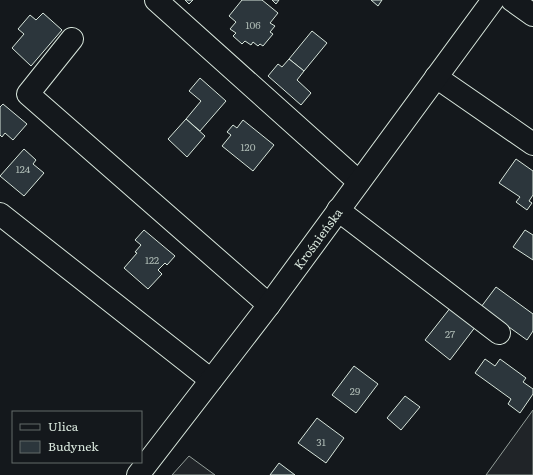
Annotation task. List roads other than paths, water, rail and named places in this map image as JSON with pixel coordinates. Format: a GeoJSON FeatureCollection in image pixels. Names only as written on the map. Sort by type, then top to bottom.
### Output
{"type":"FeatureCollection","features":[{"type":"Feature","properties":{"kind":"main road"},"geometry":{"type":"LineString","coordinates":[[156,0],[359,182]]}},
{"type":"Feature","properties":{"kind":"main road","name":"Krośnieńska"},"geometry":{"type":"LineString","coordinates":[[138,475],[269,305],[493,0]]}},
{"type":"Feature","properties":{"kind":"main road"},"geometry":{"type":"LineString","coordinates":[[512,0],[533,15]]}},
{"type":"Feature","properties":{"kind":"main road"},"geometry":{"type":"LineString","coordinates":[[72,39],[28,94],[269,305]]}},
{"type":"Feature","properties":{"kind":"main road"},"geometry":{"type":"LineString","coordinates":[[436,77],[533,144]]}},
{"type":"Feature","properties":{"kind":"main road"},"geometry":{"type":"LineString","coordinates":[[338,210],[499,333]]}},
{"type":"Feature","properties":{"kind":"main road"},"geometry":{"type":"LineString","coordinates":[[0,214],[211,380]]}}]}
